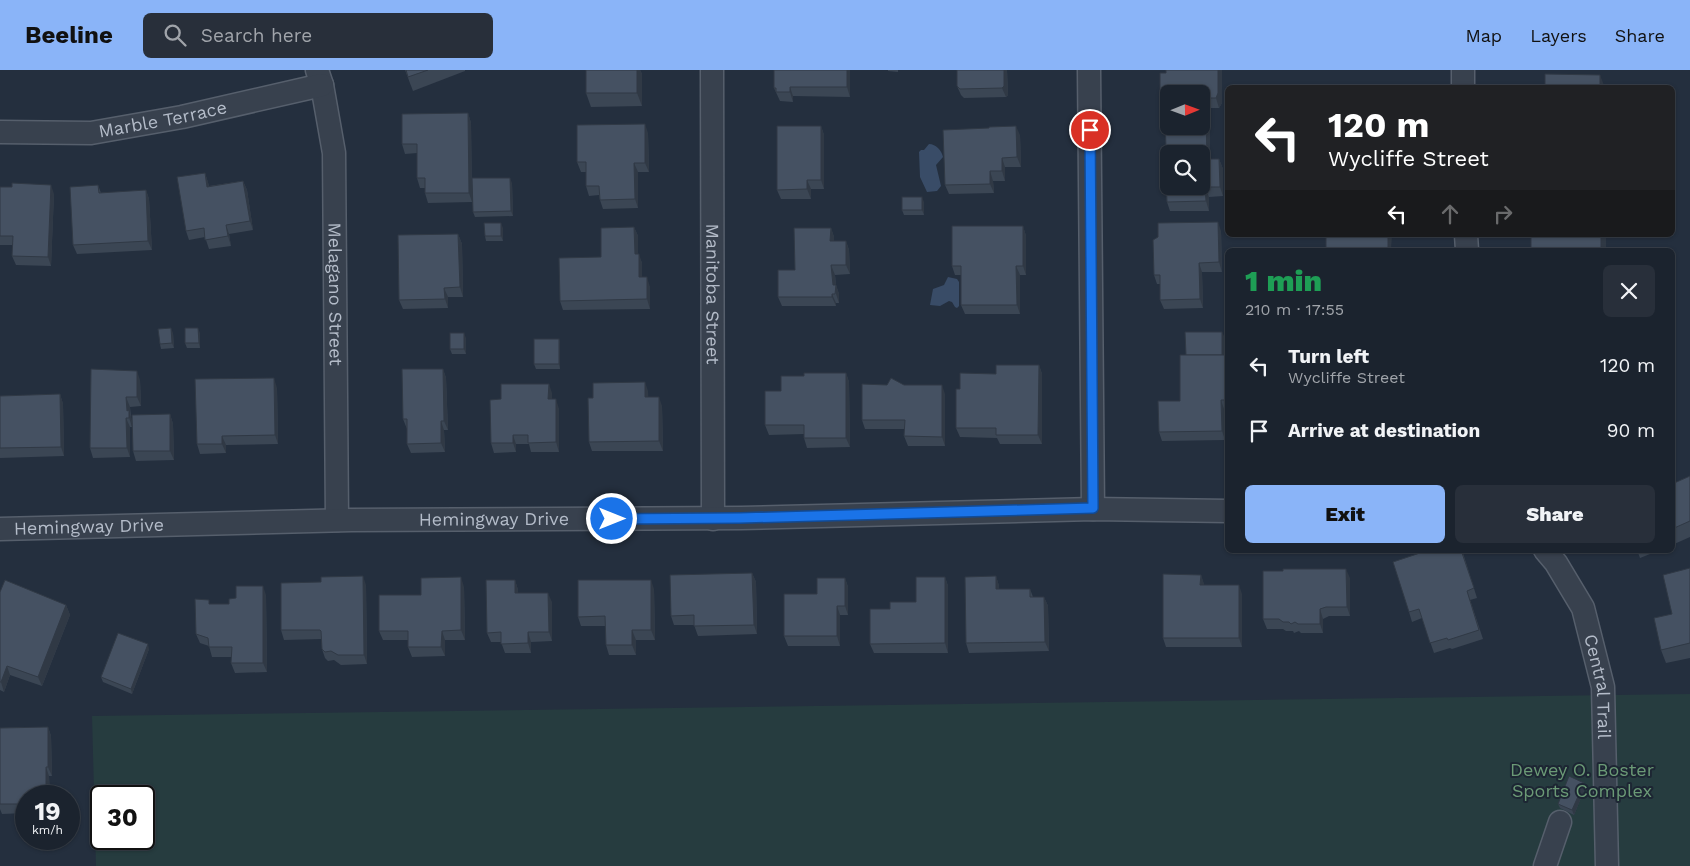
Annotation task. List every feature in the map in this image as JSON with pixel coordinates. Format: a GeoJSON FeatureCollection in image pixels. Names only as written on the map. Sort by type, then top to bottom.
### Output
{"type":"FeatureCollection","features":[{"type":"Feature","properties":{"kind":"street","name":"Manitoba Street"},"geometry":{"type":"LineString","coordinates":[[712,70],[713,519]]}},
{"type":"Feature","properties":{"kind":"street"},"geometry":{"type":"LineString","coordinates":[[1089,70],[1093,508]]}},
{"type":"Feature","properties":{"kind":"street"},"geometry":{"type":"LineString","coordinates":[[1463,70],[1463,85]]}},
{"type":"Feature","properties":{"kind":"street","name":"Marble Terrace"},"geometry":{"type":"LineString","coordinates":[[0,132],[91,133],[184,116],[320,78]]}},
{"type":"Feature","properties":{"kind":"street","name":"Melagano Street"},"geometry":{"type":"LineString","coordinates":[[320,78],[334,153],[337,520]]}},
{"type":"Feature","properties":{"kind":"street","name":"Hemingway Drive"},"geometry":{"type":"LineString","coordinates":[[0,529],[337,520],[713,519],[1093,508],[1225,511]]}},
{"type":"Feature","properties":{"kind":"street","name":"Central Trail"},"geometry":{"type":"LineString","coordinates":[[1548,553],[1556,563],[1583,608],[1603,687],[1606,866]]}},
{"type":"Feature","properties":{"kind":"street"},"geometry":{"type":"LineString","coordinates":[[1544,866],[1560,822]]}},
{"type":"Feature","properties":{"kind":"green space","name":"Dewey O. Boster Sports Complex"},"geometry":{"type":"Polygon","coordinates":[[[1690,694],[1690,866],[96,866],[96,850],[155,850],[155,785],[94,785],[92,716],[1690,694]]]}},
{"type":"Feature","properties":{"kind":"water"},"geometry":{"type":"Polygon","coordinates":[[[929,144],[938,148],[943,157],[936,165],[941,186],[937,191],[927,192],[920,177],[919,152],[924,150],[929,144]]]}},
{"type":"Feature","properties":{"kind":"water"},"geometry":{"type":"Polygon","coordinates":[[[948,277],[957,279],[959,282],[959,306],[955,307],[949,301],[940,306],[930,305],[933,289],[944,285],[948,277]]]}},
{"type":"Feature","properties":{"kind":"building"},"geometry":{"type":"Polygon","coordinates":[[[406,70],[428,70],[408,77],[406,70]]]}},
{"type":"Feature","properties":{"kind":"building"},"geometry":{"type":"Polygon","coordinates":[[[586,70],[637,70],[637,93],[586,93],[586,70]]]}},
{"type":"Feature","properties":{"kind":"building"},"geometry":{"type":"Polygon","coordinates":[[[774,70],[847,70],[847,87],[790,87],[790,92],[776,92],[776,88],[774,88],[774,70]]]}},
{"type":"Feature","properties":{"kind":"building"},"geometry":{"type":"Polygon","coordinates":[[[957,70],[1004,70],[1004,86],[1002,88],[960,89],[957,86],[957,70]]]}},
{"type":"Feature","properties":{"kind":"building"},"geometry":{"type":"Polygon","coordinates":[[[1166,70],[1218,70],[1218,93],[1216,98],[1210,98],[1210,85],[1160,85],[1160,73],[1166,73],[1166,70]]]}},
{"type":"Feature","properties":{"kind":"building"},"geometry":{"type":"Polygon","coordinates":[[[1545,74],[1600,75],[1600,85],[1545,85],[1545,74]]]}},
{"type":"Feature","properties":{"kind":"building"},"geometry":{"type":"Polygon","coordinates":[[[468,113],[469,193],[425,193],[425,178],[417,178],[417,144],[402,144],[402,114],[468,113]]]}},
{"type":"Feature","properties":{"kind":"building"},"geometry":{"type":"Polygon","coordinates":[[[645,124],[645,163],[634,163],[635,199],[600,200],[599,186],[586,186],[586,162],[577,162],[577,125],[645,124]]]}},
{"type":"Feature","properties":{"kind":"building"},"geometry":{"type":"Polygon","coordinates":[[[777,126],[821,126],[821,180],[807,180],[807,189],[777,190],[777,126]]]}},
{"type":"Feature","properties":{"kind":"building"},"geometry":{"type":"Polygon","coordinates":[[[1016,126],[1017,157],[1002,158],[1002,171],[990,171],[990,184],[945,185],[943,130],[1016,126]]]}},
{"type":"Feature","properties":{"kind":"building"},"geometry":{"type":"Polygon","coordinates":[[[1166,135],[1206,135],[1207,145],[1166,145],[1166,135]]]}},
{"type":"Feature","properties":{"kind":"building"},"geometry":{"type":"Polygon","coordinates":[[[1210,159],[1219,159],[1220,187],[1210,187],[1210,159]]]}},
{"type":"Feature","properties":{"kind":"building"},"geometry":{"type":"Polygon","coordinates":[[[205,173],[207,187],[243,181],[250,221],[226,225],[228,236],[205,240],[204,228],[186,231],[177,177],[205,173]]]}},
{"type":"Feature","properties":{"kind":"building"},"geometry":{"type":"Polygon","coordinates":[[[472,178],[510,178],[511,211],[473,212],[472,178]]]}},
{"type":"Feature","properties":{"kind":"building"},"geometry":{"type":"Polygon","coordinates":[[[12,183],[51,185],[48,257],[12,256],[13,236],[0,236],[0,187],[12,187],[12,183]]]}},
{"type":"Feature","properties":{"kind":"building"},"geometry":{"type":"Polygon","coordinates":[[[98,185],[99,193],[146,190],[148,241],[73,245],[70,187],[98,185]]]}},
{"type":"Feature","properties":{"kind":"building"},"geometry":{"type":"Polygon","coordinates":[[[1167,195],[1206,195],[1206,201],[1167,202],[1167,195]]]}},
{"type":"Feature","properties":{"kind":"building"},"geometry":{"type":"Polygon","coordinates":[[[902,197],[922,197],[922,210],[902,210],[902,197]]]}},
{"type":"Feature","properties":{"kind":"building"},"geometry":{"type":"Polygon","coordinates":[[[1218,222],[1219,262],[1199,263],[1200,299],[1160,300],[1160,275],[1154,275],[1153,240],[1158,237],[1158,223],[1218,222]]]}},
{"type":"Feature","properties":{"kind":"building"},"geometry":{"type":"Polygon","coordinates":[[[484,223],[501,223],[501,236],[485,236],[484,223]]]}},
{"type":"Feature","properties":{"kind":"building"},"geometry":{"type":"Polygon","coordinates":[[[952,226],[1023,226],[1023,266],[1016,266],[1017,305],[961,305],[961,266],[952,266],[952,226]]]}},
{"type":"Feature","properties":{"kind":"building"},"geometry":{"type":"Polygon","coordinates":[[[634,227],[635,254],[639,254],[639,277],[647,277],[647,299],[560,301],[559,258],[601,257],[601,228],[634,227]]]}},
{"type":"Feature","properties":{"kind":"building"},"geometry":{"type":"Polygon","coordinates":[[[794,228],[831,228],[830,241],[846,241],[846,265],[831,265],[833,285],[836,285],[835,294],[832,294],[832,297],[778,297],[778,270],[795,270],[794,228]]]}},
{"type":"Feature","properties":{"kind":"building"},"geometry":{"type":"Polygon","coordinates":[[[458,234],[460,287],[444,288],[445,299],[399,300],[398,235],[458,234]]]}},
{"type":"Feature","properties":{"kind":"building"},"geometry":{"type":"Polygon","coordinates":[[[1326,237],[1388,237],[1388,248],[1326,248],[1326,237]]]}},
{"type":"Feature","properties":{"kind":"building"},"geometry":{"type":"Polygon","coordinates":[[[1531,237],[1601,237],[1601,248],[1531,248],[1531,237]]]}},
{"type":"Feature","properties":{"kind":"building"},"geometry":{"type":"Polygon","coordinates":[[[171,328],[172,343],[160,344],[158,329],[171,328]]]}},
{"type":"Feature","properties":{"kind":"building"},"geometry":{"type":"Polygon","coordinates":[[[185,328],[198,328],[199,343],[185,343],[185,328]]]}},
{"type":"Feature","properties":{"kind":"building"},"geometry":{"type":"Polygon","coordinates":[[[1185,332],[1222,332],[1222,355],[1186,355],[1185,332]]]}},
{"type":"Feature","properties":{"kind":"building"},"geometry":{"type":"Polygon","coordinates":[[[450,333],[464,333],[464,349],[450,349],[450,333]]]}},
{"type":"Feature","properties":{"kind":"building"},"geometry":{"type":"Polygon","coordinates":[[[534,339],[559,339],[559,364],[534,364],[534,339]]]}},
{"type":"Feature","properties":{"kind":"building"},"geometry":{"type":"Polygon","coordinates":[[[1180,355],[1225,355],[1225,400],[1221,400],[1222,431],[1159,432],[1158,401],[1180,401],[1180,355]]]}},
{"type":"Feature","properties":{"kind":"building"},"geometry":{"type":"Polygon","coordinates":[[[996,365],[1039,365],[1038,435],[996,435],[996,428],[956,428],[956,389],[960,389],[960,373],[996,374],[996,365]]]}},
{"type":"Feature","properties":{"kind":"building"},"geometry":{"type":"Polygon","coordinates":[[[91,369],[137,371],[137,397],[126,397],[127,411],[129,410],[129,418],[126,418],[127,448],[90,448],[91,369]]]}},
{"type":"Feature","properties":{"kind":"building"},"geometry":{"type":"Polygon","coordinates":[[[402,369],[443,369],[444,421],[441,421],[441,443],[407,444],[407,419],[403,419],[402,369]]]}},
{"type":"Feature","properties":{"kind":"building"},"geometry":{"type":"Polygon","coordinates":[[[804,373],[846,373],[846,438],[804,438],[804,425],[765,425],[765,391],[781,391],[781,376],[804,376],[804,373]]]}},
{"type":"Feature","properties":{"kind":"building"},"geometry":{"type":"Polygon","coordinates":[[[274,378],[275,435],[222,436],[222,444],[197,444],[195,379],[274,378]]]}},
{"type":"Feature","properties":{"kind":"building"},"geometry":{"type":"Polygon","coordinates":[[[891,378],[904,385],[942,385],[942,437],[904,436],[905,420],[862,420],[862,384],[887,385],[891,378]]]}},
{"type":"Feature","properties":{"kind":"building"},"geometry":{"type":"Polygon","coordinates":[[[645,382],[645,397],[659,397],[659,441],[589,442],[588,398],[593,398],[593,383],[645,382]]]}},
{"type":"Feature","properties":{"kind":"building"},"geometry":{"type":"Polygon","coordinates":[[[501,384],[549,384],[548,399],[556,399],[556,442],[528,443],[528,435],[513,435],[513,443],[491,443],[490,400],[501,399],[501,384]]]}},
{"type":"Feature","properties":{"kind":"building"},"geometry":{"type":"Polygon","coordinates":[[[60,394],[61,447],[0,448],[0,396],[60,394]]]}},
{"type":"Feature","properties":{"kind":"building"},"geometry":{"type":"Polygon","coordinates":[[[170,414],[170,451],[133,451],[132,415],[170,414]]]}},
{"type":"Feature","properties":{"kind":"building"},"geometry":{"type":"Polygon","coordinates":[[[1690,476],[1690,521],[1675,528],[1675,483],[1690,476]]]}},
{"type":"Feature","properties":{"kind":"building"},"geometry":{"type":"Polygon","coordinates":[[[1420,553],[1462,553],[1474,588],[1467,591],[1479,630],[1448,640],[1447,638],[1430,643],[1419,609],[1409,612],[1393,562],[1420,553]]]}},
{"type":"Feature","properties":{"kind":"building"},"geometry":{"type":"Polygon","coordinates":[[[1690,568],[1690,643],[1661,650],[1654,618],[1672,614],[1663,575],[1690,568]]]}},
{"type":"Feature","properties":{"kind":"building"},"geometry":{"type":"Polygon","coordinates":[[[1283,569],[1346,569],[1347,607],[1326,607],[1320,609],[1320,624],[1298,624],[1295,622],[1291,624],[1279,619],[1263,619],[1263,571],[1283,571],[1283,569]]]}},
{"type":"Feature","properties":{"kind":"building"},"geometry":{"type":"Polygon","coordinates":[[[752,573],[754,625],[694,626],[694,615],[671,616],[670,575],[752,573]]]}},
{"type":"Feature","properties":{"kind":"building"},"geometry":{"type":"Polygon","coordinates":[[[1163,574],[1201,575],[1200,585],[1239,585],[1239,638],[1163,638],[1163,574]]]}},
{"type":"Feature","properties":{"kind":"building"},"geometry":{"type":"Polygon","coordinates":[[[363,576],[364,655],[338,655],[331,651],[325,652],[322,649],[320,630],[281,630],[281,583],[321,582],[321,577],[363,576]]]}},
{"type":"Feature","properties":{"kind":"building"},"geometry":{"type":"Polygon","coordinates":[[[996,576],[996,589],[1030,589],[1030,597],[1044,597],[1045,642],[966,643],[965,577],[996,576]]]}},
{"type":"Feature","properties":{"kind":"building"},"geometry":{"type":"Polygon","coordinates":[[[461,577],[461,630],[442,631],[441,647],[408,647],[408,631],[379,631],[379,595],[421,595],[421,578],[461,577]]]}},
{"type":"Feature","properties":{"kind":"building"},"geometry":{"type":"Polygon","coordinates":[[[916,577],[945,577],[945,643],[870,644],[870,609],[890,609],[890,602],[916,602],[916,577]]]}},
{"type":"Feature","properties":{"kind":"building"},"geometry":{"type":"Polygon","coordinates":[[[817,578],[845,578],[845,606],[837,606],[837,636],[784,636],[784,594],[817,594],[817,578]]]}},
{"type":"Feature","properties":{"kind":"building"},"geometry":{"type":"Polygon","coordinates":[[[5,580],[66,605],[38,677],[7,666],[0,682],[0,592],[5,580]]]}},
{"type":"Feature","properties":{"kind":"building"},"geometry":{"type":"Polygon","coordinates":[[[486,580],[515,580],[515,593],[548,593],[549,632],[528,632],[528,643],[501,644],[501,632],[487,633],[486,580]]]}},
{"type":"Feature","properties":{"kind":"building"},"geometry":{"type":"Polygon","coordinates":[[[578,580],[651,580],[651,630],[632,630],[632,645],[606,645],[605,616],[578,617],[578,580]]]}},
{"type":"Feature","properties":{"kind":"building"},"geometry":{"type":"Polygon","coordinates":[[[236,586],[263,586],[263,663],[231,663],[232,647],[209,647],[208,638],[196,634],[195,599],[209,600],[209,604],[229,604],[229,599],[236,598],[236,586]]]}},
{"type":"Feature","properties":{"kind":"building"},"geometry":{"type":"Polygon","coordinates":[[[118,633],[148,644],[131,689],[101,677],[118,633]]]}},
{"type":"Feature","properties":{"kind":"building"},"geometry":{"type":"Polygon","coordinates":[[[48,727],[46,785],[15,785],[15,804],[0,804],[0,728],[48,727]]]}},
{"type":"Feature","properties":{"kind":"building"},"geometry":{"type":"Polygon","coordinates":[[[1569,776],[1584,783],[1572,810],[1558,804],[1569,776]]]}},
{"type":"Feature","properties":{"kind":"route"},"geometry":{"type":"LineString","coordinates":[[612,519],[740,518],[1093,508],[1090,130]]}}]}
